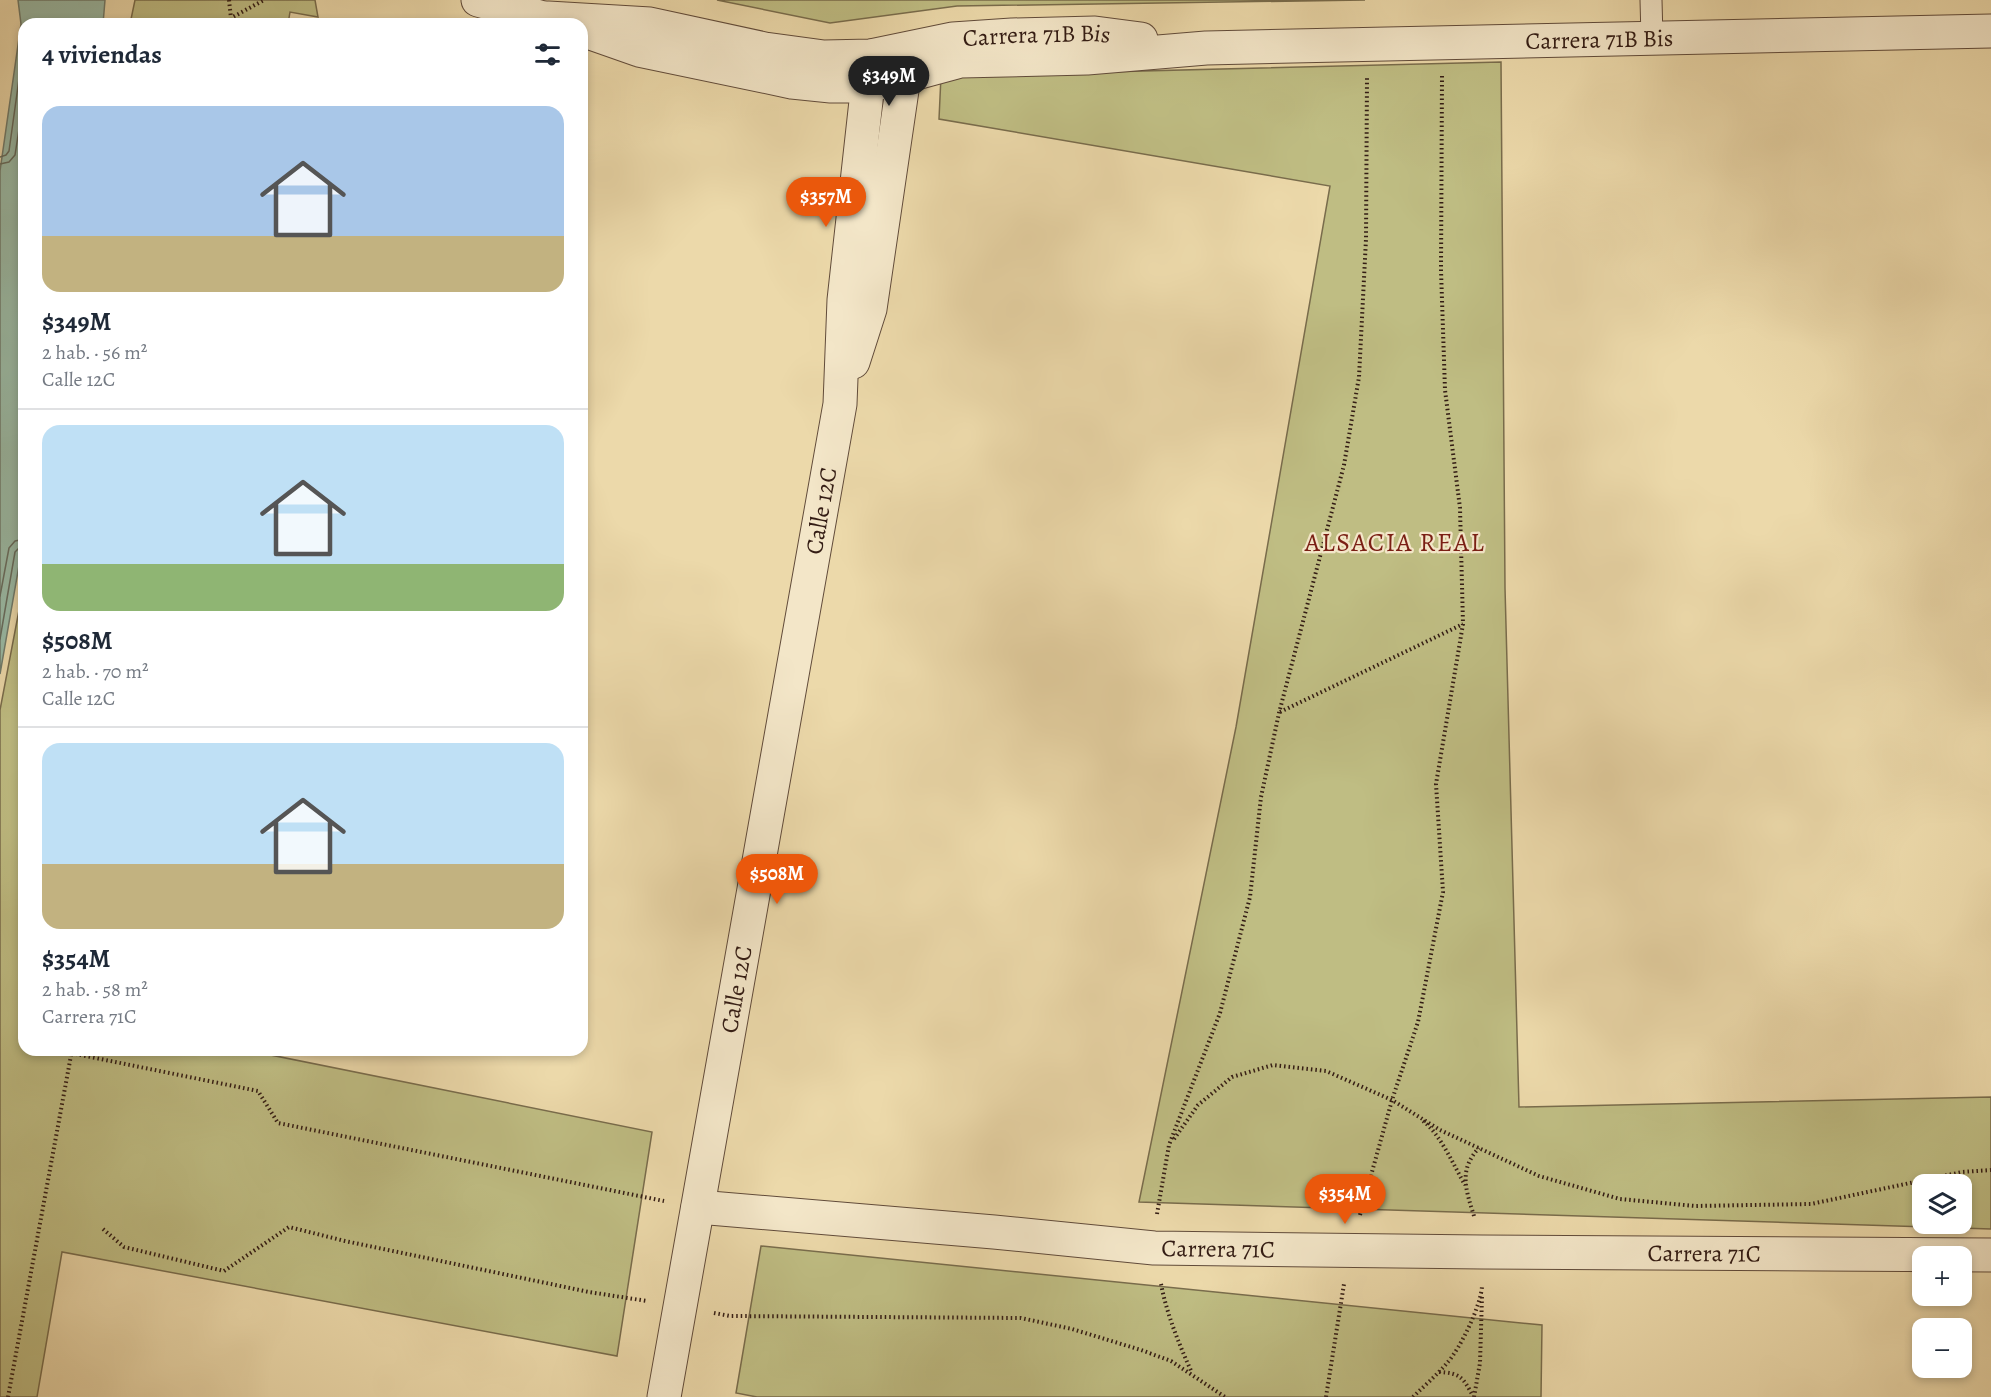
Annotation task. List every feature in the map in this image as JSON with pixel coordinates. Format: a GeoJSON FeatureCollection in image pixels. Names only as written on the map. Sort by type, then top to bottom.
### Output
{"type":"FeatureCollection","features":[{"type":"Feature","properties":{"kind":"street","name":"Carrera 71B Bis"},"geometry":{"type":"LineString","coordinates":[[478,0],[546,18]]}},
{"type":"Feature","properties":{"kind":"street","name":"Carrera 71B Bis"},"geometry":{"type":"LineString","coordinates":[[588,22],[650,24],[765,49],[824,57],[870,71]]}},
{"type":"Feature","properties":{"kind":"street","name":"Carrera 71B Bis"},"geometry":{"type":"LineString","coordinates":[[588,32],[639,50],[792,82],[831,86],[870,71],[906,62],[1087,58],[1206,48],[1991,31]]}},
{"type":"Feature","properties":{"kind":"street","name":"Calle 12C"},"geometry":{"type":"LineString","coordinates":[[664,1397],[840,404],[870,309],[906,62]]}},
{"type":"Feature","properties":{"kind":"street","name":"Calle 12C"},"geometry":{"type":"LineString","coordinates":[[840,404],[844,300],[870,71]]}},
{"type":"Feature","properties":{"kind":"street","name":"Carrera 71C"},"geometry":{"type":"LineString","coordinates":[[698,1207],[1154,1248],[1991,1255]]}},
{"type":"Feature","properties":{"kind":"lane"},"geometry":{"type":"LineString","coordinates":[[1652,0],[1652,38]]}},
{"type":"Feature","properties":{"kind":"path"},"geometry":{"type":"LineString","coordinates":[[229,0],[231,18],[264,0]]}},
{"type":"Feature","properties":{"kind":"path"},"geometry":{"type":"LineString","coordinates":[[1326,1397],[1350,1250],[1392,1100],[1418,1022],[1443,892],[1436,784],[1463,624],[1460,508],[1445,390],[1441,270],[1443,42]]}},
{"type":"Feature","properties":{"kind":"path"},"geometry":{"type":"LineString","coordinates":[[1192,1373],[1165,1304],[1154,1248],[1158,1214],[1169,1145],[1220,1013],[1250,897],[1261,797],[1279,713],[1344,465],[1359,377],[1366,239],[1368,44]]}},
{"type":"Feature","properties":{"kind":"path"},"geometry":{"type":"LineString","coordinates":[[1279,713],[1463,624]]}},
{"type":"Feature","properties":{"kind":"path"},"geometry":{"type":"LineString","coordinates":[[8,1397],[70,1056]]}},
{"type":"Feature","properties":{"kind":"path"},"geometry":{"type":"LineString","coordinates":[[94,1056],[258,1091],[278,1123],[634,1197],[698,1207]]}},
{"type":"Feature","properties":{"kind":"path"},"geometry":{"type":"LineString","coordinates":[[1169,1145],[1198,1105],[1232,1077],[1273,1065],[1326,1071],[1392,1100],[1440,1130],[1539,1176],[1620,1199],[1695,1206],[1810,1204],[1962,1172],[1991,1170]]}},
{"type":"Feature","properties":{"kind":"path"},"geometry":{"type":"LineString","coordinates":[[1404,1107],[1428,1125],[1449,1155],[1466,1188]]}},
{"type":"Feature","properties":{"kind":"path"},"geometry":{"type":"LineString","coordinates":[[1474,1397],[1480,1363],[1482,1294]]}},
{"type":"Feature","properties":{"kind":"path"},"geometry":{"type":"LineString","coordinates":[[1439,1372],[1452,1373],[1463,1378],[1474,1397]]}},
{"type":"Feature","properties":{"kind":"shaded area"},"geometry":{"type":"Polygon","coordinates":[[[135,0],[315,0],[318,17],[290,12],[289,18],[131,18],[135,0]]]}},
{"type":"Feature","properties":{"kind":"shaded area"},"geometry":{"type":"Polygon","coordinates":[[[717,0],[1365,0],[957,6],[830,23],[717,0]]]}},
{"type":"Feature","properties":{"kind":"shaded area"},"geometry":{"type":"Polygon","coordinates":[[[1501,62],[1505,588],[1519,1107],[1991,1097],[1991,1229],[1972,1228],[1972,1174],[1912,1174],[1912,1226],[1139,1202],[1236,727],[1330,186],[939,119],[941,76],[1501,62]]]}},
{"type":"Feature","properties":{"kind":"shaded area"},"geometry":{"type":"Polygon","coordinates":[[[18,616],[18,1056],[276,1056],[652,1132],[617,1356],[62,1252],[37,1397],[0,1397],[0,710],[18,616]]]}},
{"type":"Feature","properties":{"kind":"shaded area"},"geometry":{"type":"Polygon","coordinates":[[[761,1246],[1542,1325],[1541,1397],[757,1397],[736,1393],[761,1246]]]}},
{"type":"Feature","properties":{"kind":"water"},"geometry":{"type":"Polygon","coordinates":[[[18,0],[105,0],[104,18],[20,18],[18,0]]]}},
{"type":"Feature","properties":{"kind":"water"},"geometry":{"type":"Polygon","coordinates":[[[18,45],[18,571],[0,674],[0,171],[18,45]]]}},
{"type":"Feature","properties":{"kind":"district","name":"ALSACIA REAL"},"geometry":{"type":"Point","coordinates":[1395,542]}}]}
